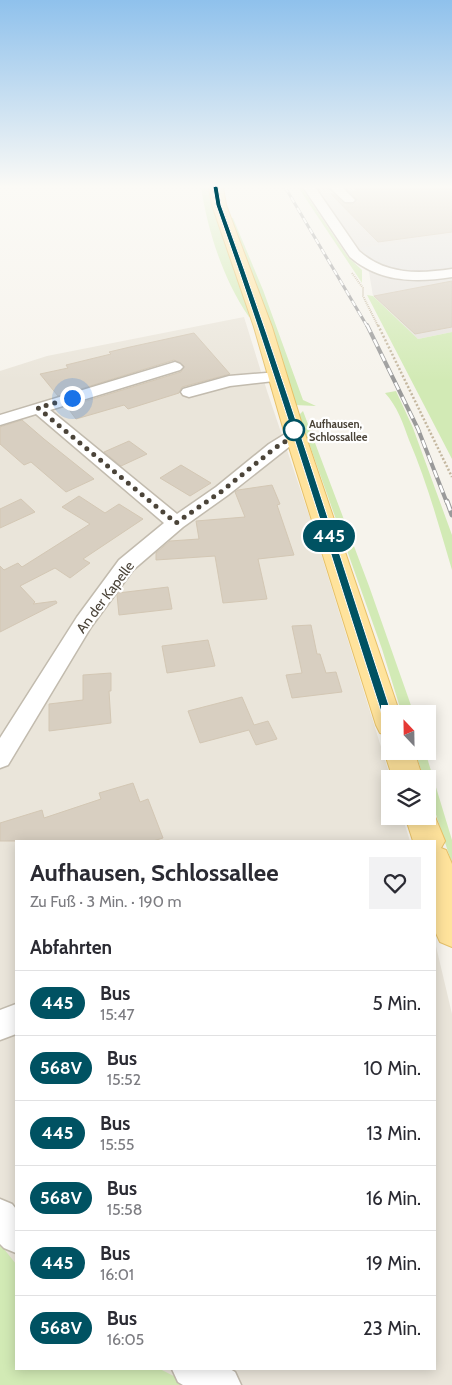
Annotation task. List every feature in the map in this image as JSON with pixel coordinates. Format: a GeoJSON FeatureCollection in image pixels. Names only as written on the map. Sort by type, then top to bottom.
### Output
{"type":"FeatureCollection","features":[{"type":"Feature","properties":{"kind":"main road"},"geometry":{"type":"LineString","coordinates":[[236,252],[384,705]]}},
{"type":"Feature","properties":{"kind":"main road"},"geometry":{"type":"LineString","coordinates":[[423,825],[429,840]]}},
{"type":"Feature","properties":{"kind":"main road"},"geometry":{"type":"LineString","coordinates":[[436,864],[452,931]]}},
{"type":"Feature","properties":{"kind":"street"},"geometry":{"type":"LineString","coordinates":[[352,252],[362,262],[380,271],[404,276],[429,277],[452,273]]}},
{"type":"Feature","properties":{"kind":"street"},"geometry":{"type":"LineString","coordinates":[[0,420],[175,367]]}},
{"type":"Feature","properties":{"kind":"street"},"geometry":{"type":"LineString","coordinates":[[189,392],[229,381],[278,377]]}},
{"type":"Feature","properties":{"kind":"street"},"geometry":{"type":"LineString","coordinates":[[38,408],[176,523]]}},
{"type":"Feature","properties":{"kind":"street","name":"An der Kapelle"},"geometry":{"type":"LineString","coordinates":[[0,758],[84,622],[126,566],[176,523],[222,491],[275,448],[296,435]]}},
{"type":"Feature","properties":{"kind":"street"},"geometry":{"type":"LineString","coordinates":[[0,1025],[15,1019]]}},
{"type":"Feature","properties":{"kind":"street"},"geometry":{"type":"LineString","coordinates":[[0,1216],[15,1235]]}},
{"type":"Feature","properties":{"kind":"street"},"geometry":{"type":"LineString","coordinates":[[193,1370],[222,1385]]}},
{"type":"Feature","properties":{"kind":"path"},"geometry":{"type":"LineString","coordinates":[[363,288],[363,296],[452,477]]}},
{"type":"Feature","properties":{"kind":"shaded area"},"geometry":{"type":"Polygon","coordinates":[[[355,252],[452,252],[452,332],[418,339],[373,296],[369,272],[355,252]]]}},
{"type":"Feature","properties":{"kind":"shaded area"},"geometry":{"type":"Polygon","coordinates":[[[363,252],[452,252],[452,267],[429,271],[412,272],[384,266],[371,260],[363,252]]]}},
{"type":"Feature","properties":{"kind":"shaded area"},"geometry":{"type":"Polygon","coordinates":[[[244,317],[309,515],[381,747],[381,760],[385,760],[388,770],[381,770],[381,825],[405,825],[410,840],[15,840],[15,1370],[436,1370],[436,946],[452,1014],[452,1385],[0,1385],[0,371],[47,356],[244,317]]]}},
{"type":"Feature","properties":{"kind":"green space"},"geometry":{"type":"Polygon","coordinates":[[[217,252],[230,252],[252,317],[249,317],[240,302],[217,252]]]}},
{"type":"Feature","properties":{"kind":"green space"},"geometry":{"type":"Polygon","coordinates":[[[241,252],[247,252],[303,400],[316,406],[295,405],[241,252]]]}},
{"type":"Feature","properties":{"kind":"green space"},"geometry":{"type":"Polygon","coordinates":[[[341,252],[344,252],[362,270],[362,283],[341,252]]]}},
{"type":"Feature","properties":{"kind":"green space"},"geometry":{"type":"Polygon","coordinates":[[[367,295],[373,296],[418,339],[452,332],[452,459],[367,295]]]}},
{"type":"Feature","properties":{"kind":"green space"},"geometry":{"type":"Polygon","coordinates":[[[396,391],[413,428],[452,535],[452,570],[415,456],[399,415],[385,393],[396,391]]]}},
{"type":"Feature","properties":{"kind":"green space"},"geometry":{"type":"Polygon","coordinates":[[[303,411],[369,586],[411,705],[399,705],[382,649],[299,415],[303,411]]]}},
{"type":"Feature","properties":{"kind":"green space"},"geometry":{"type":"Polygon","coordinates":[[[418,760],[428,760],[431,770],[421,770],[418,760]]]}},
{"type":"Feature","properties":{"kind":"green space"},"geometry":{"type":"Polygon","coordinates":[[[436,787],[452,840],[452,864],[436,815],[436,787]]]}},
{"type":"Feature","properties":{"kind":"green space"},"geometry":{"type":"Polygon","coordinates":[[[0,1244],[15,1263],[15,1370],[162,1370],[191,1385],[0,1385],[0,1244]]]}},
{"type":"Feature","properties":{"kind":"building"},"geometry":{"type":"Polygon","coordinates":[[[452,281],[452,327],[415,334],[374,296],[452,281]]]}},
{"type":"Feature","properties":{"kind":"building"},"geometry":{"type":"Polygon","coordinates":[[[194,333],[230,374],[182,387],[179,393],[128,409],[124,405],[76,419],[67,407],[181,372],[184,366],[174,360],[58,396],[40,374],[68,368],[66,365],[111,354],[109,352],[194,333]]]}},
{"type":"Feature","properties":{"kind":"building"},"geometry":{"type":"Polygon","coordinates":[[[22,420],[94,479],[66,492],[31,462],[24,465],[0,444],[0,427],[22,420]]]}},
{"type":"Feature","properties":{"kind":"building"},"geometry":{"type":"Polygon","coordinates":[[[129,441],[147,454],[121,466],[104,452],[129,441]]]}},
{"type":"Feature","properties":{"kind":"building"},"geometry":{"type":"Polygon","coordinates":[[[181,465],[211,483],[190,496],[160,478],[181,465]]]}},
{"type":"Feature","properties":{"kind":"building"},"geometry":{"type":"Polygon","coordinates":[[[272,485],[280,504],[277,505],[294,555],[258,559],[267,599],[223,603],[215,556],[156,560],[156,553],[170,541],[199,539],[196,521],[245,517],[235,492],[238,490],[272,485]]]}},
{"type":"Feature","properties":{"kind":"building"},"geometry":{"type":"Polygon","coordinates":[[[79,496],[105,513],[119,504],[143,519],[83,559],[90,563],[70,578],[55,568],[20,586],[35,602],[33,604],[56,601],[57,603],[0,632],[0,566],[4,570],[18,563],[22,567],[90,524],[62,507],[79,496]]]}},
{"type":"Feature","properties":{"kind":"building"},"geometry":{"type":"Polygon","coordinates":[[[21,499],[35,512],[0,528],[0,509],[21,499]]]}},
{"type":"Feature","properties":{"kind":"building"},"geometry":{"type":"Polygon","coordinates":[[[168,587],[172,609],[119,615],[118,593],[168,587]]]}},
{"type":"Feature","properties":{"kind":"building"},"geometry":{"type":"Polygon","coordinates":[[[311,625],[317,654],[320,654],[326,673],[336,672],[342,692],[292,698],[286,675],[302,673],[292,626],[311,625]]]}},
{"type":"Feature","properties":{"kind":"building"},"geometry":{"type":"Polygon","coordinates":[[[208,640],[215,666],[167,673],[162,646],[208,640]]]}},
{"type":"Feature","properties":{"kind":"building"},"geometry":{"type":"Polygon","coordinates":[[[111,673],[111,691],[109,691],[111,723],[49,731],[49,704],[83,700],[83,675],[111,673]]]}},
{"type":"Feature","properties":{"kind":"building"},"geometry":{"type":"Polygon","coordinates":[[[242,697],[254,725],[268,721],[277,739],[256,745],[249,730],[200,743],[188,711],[242,697]]]}},
{"type":"Feature","properties":{"kind":"building"},"geometry":{"type":"Polygon","coordinates":[[[133,783],[140,802],[148,799],[163,838],[156,840],[0,841],[0,823],[42,810],[44,818],[101,799],[99,793],[133,783]]]}},
{"type":"Feature","properties":{"kind":"railway"},"geometry":{"type":"LineString","coordinates":[[323,252],[367,326]]}},
{"type":"Feature","properties":{"kind":"railway"},"geometry":{"type":"LineString","coordinates":[[367,325],[418,429],[447,503]]}},
{"type":"Feature","properties":{"kind":"railway"},"geometry":{"type":"LineString","coordinates":[[447,501],[452,515]]}},
{"type":"Feature","properties":{"kind":"bus line","name":"445"},"geometry":{"type":"LineString","coordinates":[[236,252],[384,705]]}},
{"type":"Feature","properties":{"kind":"place","name":"Aufhausen, Schlossallee"},"geometry":{"type":"Point","coordinates":[294,430]}},
{"type":"Feature","properties":{"kind":"route"},"geometry":{"type":"LineString","coordinates":[[72,398],[38,408],[176,523],[222,491],[275,448],[296,435],[294,430]]}}]}
